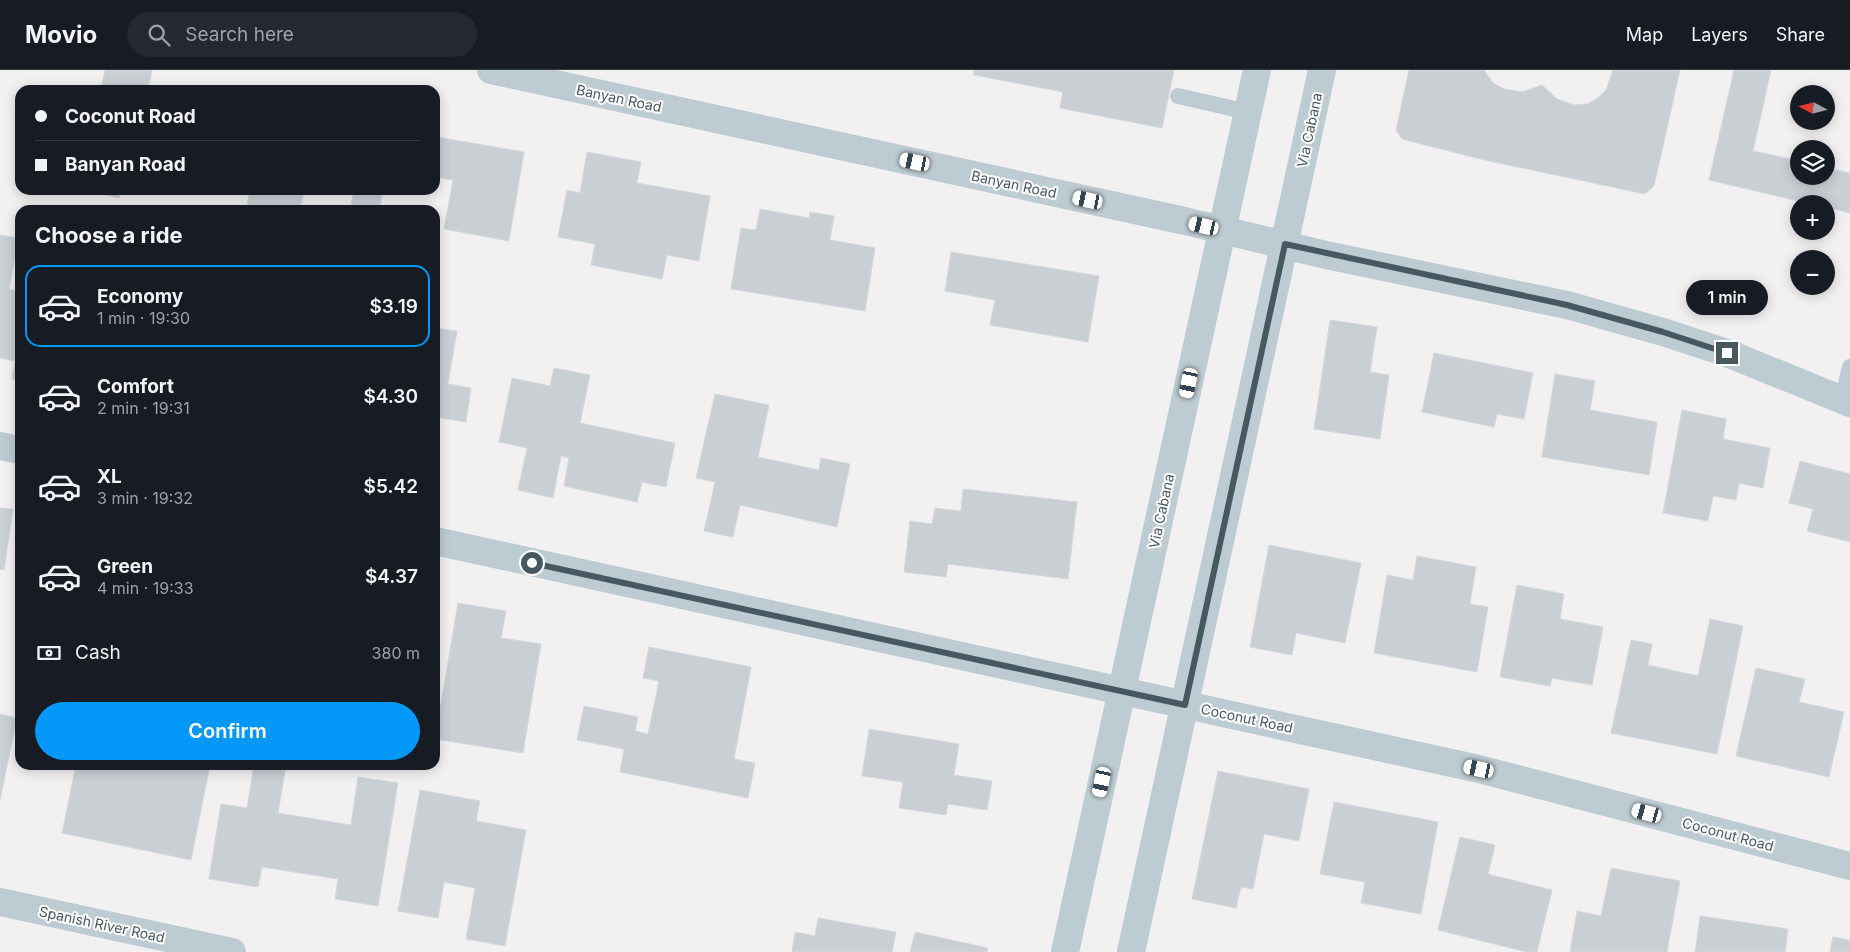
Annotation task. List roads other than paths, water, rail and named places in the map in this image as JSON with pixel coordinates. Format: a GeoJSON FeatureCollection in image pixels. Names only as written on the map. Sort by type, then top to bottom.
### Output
{"type":"FeatureCollection","features":[{"type":"Feature","properties":{"kind":"street","name":"Banyan Road"},"geometry":{"type":"LineString","coordinates":[[491,70],[1567,305],[1663,332],[1727,353],[1846,401]]}},
{"type":"Feature","properties":{"kind":"street","name":"Via Cabana"},"geometry":{"type":"LineString","coordinates":[[1065,952],[1257,70]]}},
{"type":"Feature","properties":{"kind":"street","name":"Via Cabana"},"geometry":{"type":"LineString","coordinates":[[1131,952],[1322,70]]}},
{"type":"Feature","properties":{"kind":"street"},"geometry":{"type":"LineString","coordinates":[[0,446],[15,449]]}},
{"type":"Feature","properties":{"kind":"street","name":"Coconut Road"},"geometry":{"type":"LineString","coordinates":[[440,542],[1479,769],[1850,866]]}},
{"type":"Feature","properties":{"kind":"street","name":"Spanish River Road"},"geometry":{"type":"LineString","coordinates":[[0,902],[232,952]]}},
{"type":"Feature","properties":{"kind":"lane"},"geometry":{"type":"LineString","coordinates":[[1178,96],[1248,112]]}},
{"type":"Feature","properties":{"kind":"lane"},"geometry":{"type":"LineString","coordinates":[[1846,401],[1850,368]]}}]}
